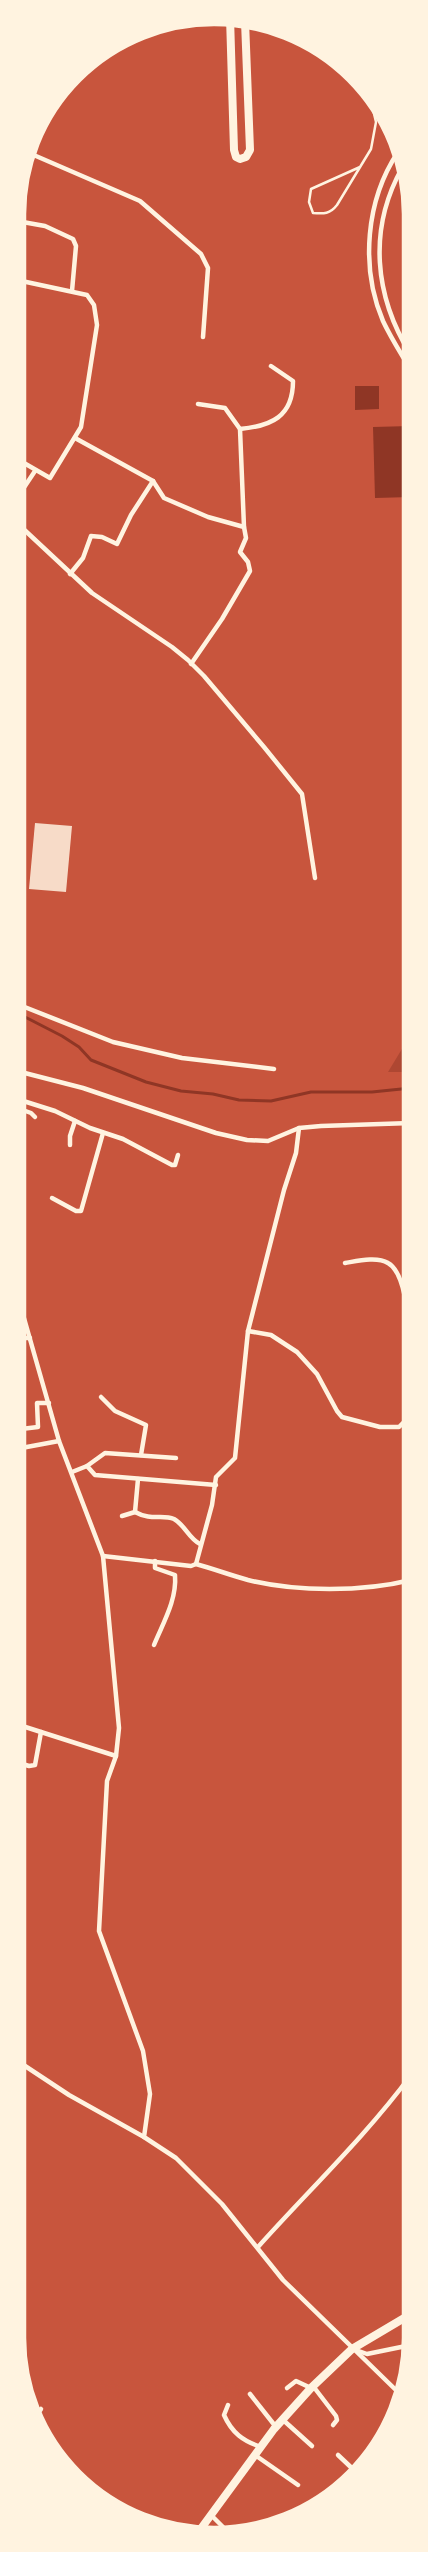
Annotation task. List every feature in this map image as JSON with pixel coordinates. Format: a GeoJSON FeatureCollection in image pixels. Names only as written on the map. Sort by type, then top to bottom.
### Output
{"type":"FeatureCollection","features":[{"type":"Feature","properties":{"kind":"highway"},"geometry":{"type":"LineString","coordinates":[[230,26],[234,150],[236,156],[240,159],[246,158],[250,150],[245,28]]}},
{"type":"Feature","properties":{"kind":"highway"},"geometry":{"type":"LineString","coordinates":[[203,2527],[282,2419],[312,2387],[352,2349],[403,2319]]}},
{"type":"Feature","properties":{"kind":"street"},"geometry":{"type":"LineString","coordinates":[[34,155],[140,201],[201,254],[208,268],[203,337]]}},
{"type":"Feature","properties":{"kind":"street"},"geometry":{"type":"LineString","coordinates":[[396,163],[393,160],[377,198],[370,252],[374,291],[382,319],[403,355]]}},
{"type":"Feature","properties":{"kind":"street"},"geometry":{"type":"LineString","coordinates":[[399,176],[386,205],[379,237],[379,256],[388,306],[403,338]]}},
{"type":"Feature","properties":{"kind":"street"},"geometry":{"type":"LineString","coordinates":[[25,222],[46,226],[73,239],[76,246],[72,290]]}},
{"type":"Feature","properties":{"kind":"street"},"geometry":{"type":"LineString","coordinates":[[25,281],[72,290],[87,295],[91,300],[97,325],[81,427],[50,478],[25,464]]}},
{"type":"Feature","properties":{"kind":"street"},"geometry":{"type":"LineString","coordinates":[[240,429],[263,427],[284,412],[293,396],[293,382],[270,366]]}},
{"type":"Feature","properties":{"kind":"street"},"geometry":{"type":"LineString","coordinates":[[191,664],[222,619],[250,571],[248,562],[240,552],[246,538],[240,429],[225,408],[198,404]]}},
{"type":"Feature","properties":{"kind":"street"},"geometry":{"type":"LineString","coordinates":[[75,438],[153,481],[164,498],[208,517],[244,527]]}},
{"type":"Feature","properties":{"kind":"street"},"geometry":{"type":"LineString","coordinates":[[25,486],[35,470]]}},
{"type":"Feature","properties":{"kind":"street"},"geometry":{"type":"LineString","coordinates":[[70,574],[83,558],[91,536],[102,537],[117,544],[131,515],[153,481]]}},
{"type":"Feature","properties":{"kind":"street"},"geometry":{"type":"LineString","coordinates":[[25,531],[92,594],[172,647],[191,664],[252,733],[302,794],[315,878]]}},
{"type":"Feature","properties":{"kind":"street"},"geometry":{"type":"LineString","coordinates":[[25,1008],[112,1042],[182,1058],[274,1069]]}},
{"type":"Feature","properties":{"kind":"street"},"geometry":{"type":"LineString","coordinates":[[25,1073],[110,1096],[216,1133],[247,1140],[268,1140],[299,1128],[403,1123]]}},
{"type":"Feature","properties":{"kind":"street"},"geometry":{"type":"LineString","coordinates":[[25,1102],[55,1111],[103,1133],[123,1139],[172,1165],[176,1165],[178,1155]]}},
{"type":"Feature","properties":{"kind":"street"},"geometry":{"type":"LineString","coordinates":[[25,1111],[35,1117]]}},
{"type":"Feature","properties":{"kind":"street"},"geometry":{"type":"LineString","coordinates":[[70,1145],[70,1136],[75,1121]]}},
{"type":"Feature","properties":{"kind":"street"},"geometry":{"type":"LineString","coordinates":[[196,1564],[216,1485],[216,1477],[235,1458],[248,1330],[298,1142],[299,1128]]}},
{"type":"Feature","properties":{"kind":"street"},"geometry":{"type":"LineString","coordinates":[[52,1198],[76,1211],[81,1211],[103,1133]]}},
{"type":"Feature","properties":{"kind":"street"},"geometry":{"type":"LineString","coordinates":[[345,1263],[364,1260],[388,1262],[394,1268],[403,1291]]}},
{"type":"Feature","properties":{"kind":"street"},"geometry":{"type":"LineString","coordinates":[[25,1321],[59,1441],[103,1556],[119,1728],[116,1756],[107,1781],[100,1931],[143,2051],[150,2094],[144,2137]]}},
{"type":"Feature","properties":{"kind":"street"},"geometry":{"type":"LineString","coordinates":[[248,1330],[271,1335],[297,1352],[318,1374],[337,1411],[347,1420],[380,1427],[398,1427],[403,1422]]}},
{"type":"Feature","properties":{"kind":"street"},"geometry":{"type":"LineString","coordinates":[[25,1338],[30,1338]]}},
{"type":"Feature","properties":{"kind":"street"},"geometry":{"type":"LineString","coordinates":[[101,1397],[115,1410],[146,1425],[141,1455]]}},
{"type":"Feature","properties":{"kind":"street"},"geometry":{"type":"LineString","coordinates":[[25,1429],[38,1427],[37,1403],[48,1403]]}},
{"type":"Feature","properties":{"kind":"street"},"geometry":{"type":"LineString","coordinates":[[25,1447],[59,1441]]}},
{"type":"Feature","properties":{"kind":"street"},"geometry":{"type":"LineString","coordinates":[[72,1472],[87,1466],[105,1453],[176,1458]]}},
{"type":"Feature","properties":{"kind":"street"},"geometry":{"type":"LineString","coordinates":[[87,1466],[95,1476],[216,1485]]}},
{"type":"Feature","properties":{"kind":"street"},"geometry":{"type":"LineString","coordinates":[[135,1512],[138,1479]]}},
{"type":"Feature","properties":{"kind":"street"},"geometry":{"type":"LineString","coordinates":[[122,1516],[135,1512],[145,1518],[173,1519],[193,1541],[200,1544]]}},
{"type":"Feature","properties":{"kind":"street"},"geometry":{"type":"LineString","coordinates":[[103,1556],[190,1566],[196,1564],[247,1580],[288,1587],[369,1587],[403,1581]]}},
{"type":"Feature","properties":{"kind":"street"},"geometry":{"type":"LineString","coordinates":[[154,1645],[170,1608],[175,1583],[174,1576],[155,1568],[155,1561]]}},
{"type":"Feature","properties":{"kind":"street"},"geometry":{"type":"LineString","coordinates":[[25,1727],[116,1756]]}},
{"type":"Feature","properties":{"kind":"street"},"geometry":{"type":"LineString","coordinates":[[25,1765],[35,1765],[41,1732]]}},
{"type":"Feature","properties":{"kind":"street"},"geometry":{"type":"LineString","coordinates":[[25,2066],[69,2095],[144,2137],[176,2158],[222,2204],[283,2280],[396,2390]]}},
{"type":"Feature","properties":{"kind":"street"},"geometry":{"type":"LineString","coordinates":[[258,2247],[351,2147],[403,2085]]}},
{"type":"Feature","properties":{"kind":"street"},"geometry":{"type":"LineString","coordinates":[[352,2349],[367,2354],[403,2347]]}},
{"type":"Feature","properties":{"kind":"street"},"geometry":{"type":"LineString","coordinates":[[287,2388],[296,2381],[312,2387],[336,2416],[337,2420],[333,2425]]}},
{"type":"Feature","properties":{"kind":"street"},"geometry":{"type":"LineString","coordinates":[[250,2394],[276,2427]]}},
{"type":"Feature","properties":{"kind":"street"},"geometry":{"type":"LineString","coordinates":[[228,2404],[224,2415],[234,2432],[244,2441],[261,2446]]}},
{"type":"Feature","properties":{"kind":"street"},"geometry":{"type":"LineString","coordinates":[[282,2419],[312,2446]]}},
{"type":"Feature","properties":{"kind":"street"},"geometry":{"type":"LineString","coordinates":[[256,2455],[298,2484]]}},
{"type":"Feature","properties":{"kind":"street"},"geometry":{"type":"LineString","coordinates":[[338,2455],[352,2468]]}},
{"type":"Feature","properties":{"kind":"street"},"geometry":{"type":"LineString","coordinates":[[212,2516],[223,2527]]}},
{"type":"Feature","properties":{"kind":"lane"},"geometry":{"type":"LineString","coordinates":[[360,167],[342,177],[311,189],[309,202],[313,213],[327,214],[333,210],[360,167],[371,149],[376,122],[374,114]]}},
{"type":"Feature","properties":{"kind":"shaded area"},"geometry":{"type":"Polygon","coordinates":[[[355,386],[379,386],[379,409],[355,410],[355,386]]]}},
{"type":"Feature","properties":{"kind":"shaded area"},"geometry":{"type":"Polygon","coordinates":[[[403,426],[403,497],[375,498],[373,427],[403,426]]]}},
{"type":"Feature","properties":{"kind":"shaded area"},"geometry":{"type":"Polygon","coordinates":[[[403,1047],[403,1072],[388,1072],[403,1047]]]}},
{"type":"Feature","properties":{"kind":"building"},"geometry":{"type":"Polygon","coordinates":[[[35,823],[72,826],[66,892],[29,889],[35,823]]]}},
{"type":"Feature","properties":{"kind":"waterway"},"geometry":{"type":"LineString","coordinates":[[25,1017],[79,1047],[91,1060],[146,1082],[181,1091],[213,1094],[239,1100],[271,1101],[311,1092],[372,1092],[403,1089]]}}]}
